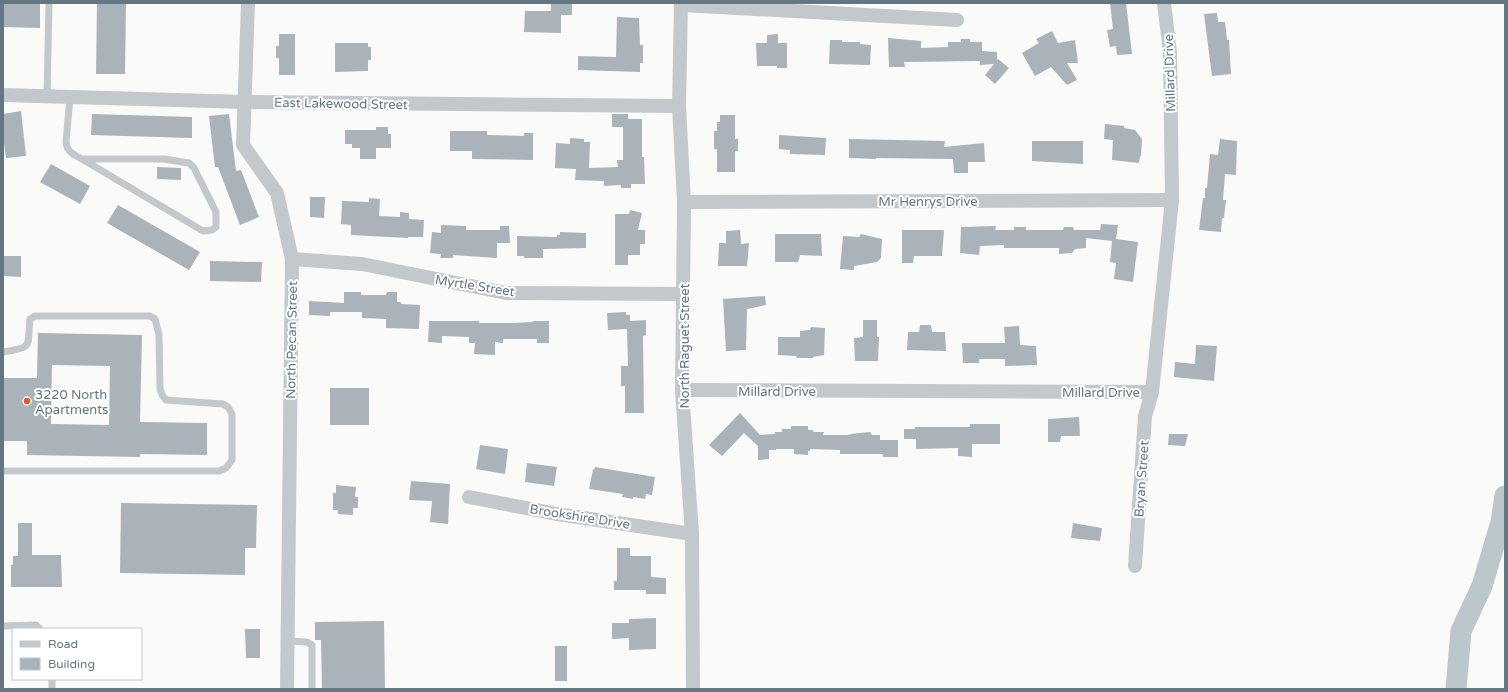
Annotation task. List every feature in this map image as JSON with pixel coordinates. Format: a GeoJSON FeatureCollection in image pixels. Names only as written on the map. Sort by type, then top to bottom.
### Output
{"type":"FeatureCollection","features":[{"type":"Feature","properties":{"kind":"street","name":"North Pecan Street"},"geometry":{"type":"LineString","coordinates":[[248,3],[243,145],[277,193],[292,259],[287,689]]}},
{"type":"Feature","properties":{"kind":"street","name":"Millard Drive"},"geometry":{"type":"LineString","coordinates":[[682,390],[1152,392],[1172,200],[1170,53],[1164,3]]}},
{"type":"Feature","properties":{"kind":"street"},"geometry":{"type":"LineString","coordinates":[[681,4],[957,20]]}},
{"type":"Feature","properties":{"kind":"street","name":"North Raguet Street"},"geometry":{"type":"LineString","coordinates":[[681,4],[679,106],[684,202],[682,390],[692,534],[693,689]]}},
{"type":"Feature","properties":{"kind":"street","name":"East Lakewood Street"},"geometry":{"type":"LineString","coordinates":[[3,95],[245,102],[679,106]]}},
{"type":"Feature","properties":{"kind":"street","name":"Mr Henrys Drive"},"geometry":{"type":"LineString","coordinates":[[684,202],[1172,200]]}},
{"type":"Feature","properties":{"kind":"street","name":"Myrtle Street"},"geometry":{"type":"LineString","coordinates":[[292,259],[362,264],[506,293],[683,294]]}},
{"type":"Feature","properties":{"kind":"street","name":"Bryan Street"},"geometry":{"type":"LineString","coordinates":[[1135,566],[1145,416],[1152,392]]}},
{"type":"Feature","properties":{"kind":"street","name":"Brookshire Drive"},"geometry":{"type":"LineString","coordinates":[[469,497],[557,514],[692,534]]}},
{"type":"Feature","properties":{"kind":"lane"},"geometry":{"type":"LineString","coordinates":[[47,96],[49,3]]}},
{"type":"Feature","properties":{"kind":"lane"},"geometry":{"type":"LineString","coordinates":[[70,97],[66,148],[69,152],[203,231],[212,230],[216,227],[216,212],[194,168],[189,163],[164,159],[82,159]]}},
{"type":"Feature","properties":{"kind":"lane"},"geometry":{"type":"LineString","coordinates":[[3,352],[25,348],[28,344],[30,319],[35,316],[150,316],[155,319],[159,335],[160,388],[162,395],[166,400],[171,401],[223,404],[228,407],[232,414],[232,460],[226,468],[218,472],[3,471]]}},
{"type":"Feature","properties":{"kind":"lane"},"geometry":{"type":"LineString","coordinates":[[3,626],[36,626],[39,628]]}},
{"type":"Feature","properties":{"kind":"lane"},"geometry":{"type":"LineString","coordinates":[[288,641],[307,642],[312,645],[312,689]]}},
{"type":"Feature","properties":{"kind":"building"},"geometry":{"type":"Polygon","coordinates":[[[3,3],[40,3],[40,28],[3,27],[3,3]]]}},
{"type":"Feature","properties":{"kind":"building"},"geometry":{"type":"Polygon","coordinates":[[[97,3],[126,3],[125,74],[96,74],[97,3]]]}},
{"type":"Feature","properties":{"kind":"building"},"geometry":{"type":"Polygon","coordinates":[[[551,3],[572,3],[572,15],[561,15],[561,33],[524,32],[525,11],[551,11],[551,3]]]}},
{"type":"Feature","properties":{"kind":"building"},"geometry":{"type":"Polygon","coordinates":[[[1110,3],[1126,3],[1132,54],[1117,55],[1116,46],[1110,47],[1107,30],[1113,29],[1110,3]]]}},
{"type":"Feature","properties":{"kind":"building"},"geometry":{"type":"Polygon","coordinates":[[[1217,13],[1218,22],[1225,22],[1227,40],[1229,40],[1231,74],[1212,76],[1204,14],[1217,13]]]}},
{"type":"Feature","properties":{"kind":"building"},"geometry":{"type":"Polygon","coordinates":[[[617,17],[639,18],[640,45],[643,45],[643,63],[640,63],[640,72],[578,70],[578,56],[616,57],[617,17]]]}},
{"type":"Feature","properties":{"kind":"building"},"geometry":{"type":"Polygon","coordinates":[[[1052,31],[1058,43],[1075,40],[1078,63],[1067,63],[1077,80],[1067,85],[1051,67],[1035,76],[1022,53],[1039,43],[1036,39],[1052,31]]]}},
{"type":"Feature","properties":{"kind":"building"},"geometry":{"type":"Polygon","coordinates":[[[279,34],[295,34],[295,75],[279,75],[279,58],[276,58],[276,46],[279,46],[279,34]]]}},
{"type":"Feature","properties":{"kind":"building"},"geometry":{"type":"Polygon","coordinates":[[[778,34],[778,43],[787,43],[787,68],[777,68],[777,66],[757,66],[756,43],[767,43],[767,35],[778,34]]]}},
{"type":"Feature","properties":{"kind":"building"},"geometry":{"type":"Polygon","coordinates":[[[888,38],[921,41],[921,48],[948,47],[948,42],[961,42],[961,39],[970,39],[970,42],[982,42],[982,51],[997,52],[997,60],[998,59],[1009,68],[995,84],[985,75],[994,64],[980,65],[980,61],[904,62],[905,67],[889,67],[888,38]]]}},
{"type":"Feature","properties":{"kind":"building"},"geometry":{"type":"Polygon","coordinates":[[[830,40],[860,42],[860,44],[871,45],[870,65],[829,64],[830,40]]]}},
{"type":"Feature","properties":{"kind":"building"},"geometry":{"type":"Polygon","coordinates":[[[335,43],[368,43],[368,47],[371,47],[371,60],[368,60],[368,71],[335,72],[335,43]]]}},
{"type":"Feature","properties":{"kind":"building"},"geometry":{"type":"Polygon","coordinates":[[[21,111],[26,156],[6,158],[3,136],[3,114],[21,111]]]}},
{"type":"Feature","properties":{"kind":"building"},"geometry":{"type":"Polygon","coordinates":[[[92,114],[192,117],[192,138],[91,135],[92,114]]]}},
{"type":"Feature","properties":{"kind":"building"},"geometry":{"type":"Polygon","coordinates":[[[229,114],[236,171],[241,170],[259,217],[240,225],[218,167],[215,167],[209,116],[229,114]]]}},
{"type":"Feature","properties":{"kind":"building"},"geometry":{"type":"Polygon","coordinates":[[[612,114],[628,114],[628,119],[642,119],[642,157],[644,157],[645,184],[631,184],[631,188],[621,188],[621,185],[604,186],[604,181],[575,180],[576,169],[555,168],[556,143],[570,144],[570,138],[584,139],[584,142],[590,142],[589,168],[618,167],[617,160],[623,160],[623,127],[612,127],[612,114]]]}},
{"type":"Feature","properties":{"kind":"building"},"geometry":{"type":"Polygon","coordinates":[[[720,115],[735,115],[735,139],[738,139],[738,151],[735,151],[735,172],[717,172],[717,149],[714,149],[714,131],[717,131],[717,122],[720,122],[720,115]]]}},
{"type":"Feature","properties":{"kind":"building"},"geometry":{"type":"Polygon","coordinates":[[[1105,124],[1124,126],[1124,128],[1135,130],[1142,139],[1139,163],[1112,160],[1113,140],[1104,139],[1105,124]]]}},
{"type":"Feature","properties":{"kind":"building"},"geometry":{"type":"Polygon","coordinates":[[[376,127],[388,127],[388,134],[391,134],[391,148],[376,148],[376,159],[360,159],[360,148],[352,148],[352,144],[345,144],[345,130],[376,130],[376,127]]]}},
{"type":"Feature","properties":{"kind":"building"},"geometry":{"type":"Polygon","coordinates":[[[450,131],[487,131],[487,135],[524,136],[524,133],[533,133],[533,160],[472,159],[472,151],[450,151],[450,131]]]}},
{"type":"Feature","properties":{"kind":"building"},"geometry":{"type":"Polygon","coordinates":[[[779,135],[826,138],[825,155],[790,154],[790,150],[779,149],[779,135]]]}},
{"type":"Feature","properties":{"kind":"building"},"geometry":{"type":"Polygon","coordinates":[[[849,139],[945,141],[944,147],[984,143],[985,162],[968,162],[968,173],[954,173],[953,159],[849,158],[849,139]]]}},
{"type":"Feature","properties":{"kind":"building"},"geometry":{"type":"Polygon","coordinates":[[[1220,139],[1237,141],[1236,175],[1225,174],[1223,200],[1226,200],[1221,232],[1199,230],[1203,198],[1205,198],[1205,188],[1207,188],[1210,154],[1218,155],[1220,139]]]}},
{"type":"Feature","properties":{"kind":"building"},"geometry":{"type":"Polygon","coordinates":[[[1032,141],[1083,141],[1083,164],[1032,161],[1032,141]]]}},
{"type":"Feature","properties":{"kind":"building"},"geometry":{"type":"Polygon","coordinates":[[[51,164],[90,186],[80,204],[40,182],[51,164]]]}},
{"type":"Feature","properties":{"kind":"building"},"geometry":{"type":"Polygon","coordinates":[[[157,167],[181,168],[181,180],[157,179],[157,167]]]}},
{"type":"Feature","properties":{"kind":"building"},"geometry":{"type":"Polygon","coordinates":[[[310,197],[325,197],[324,218],[310,217],[310,197]]]}},
{"type":"Feature","properties":{"kind":"building"},"geometry":{"type":"Polygon","coordinates":[[[369,198],[380,199],[379,216],[400,217],[400,212],[409,213],[409,219],[424,220],[423,237],[408,238],[351,235],[351,225],[341,224],[342,201],[369,202],[369,198]]]}},
{"type":"Feature","properties":{"kind":"building"},"geometry":{"type":"Polygon","coordinates":[[[118,205],[200,252],[189,270],[107,223],[118,205]]]}},
{"type":"Feature","properties":{"kind":"building"},"geometry":{"type":"Polygon","coordinates":[[[630,210],[642,213],[638,230],[645,230],[645,244],[640,244],[640,255],[628,255],[628,265],[615,265],[615,214],[629,214],[630,210]]]}},
{"type":"Feature","properties":{"kind":"building"},"geometry":{"type":"Polygon","coordinates":[[[1101,224],[1118,225],[1116,239],[1138,242],[1133,282],[1114,279],[1116,263],[1110,262],[1112,241],[1086,238],[1086,248],[1075,249],[1072,253],[1059,254],[1059,248],[1004,248],[1004,245],[980,246],[979,255],[960,253],[961,227],[996,226],[995,230],[1014,230],[1014,227],[1026,227],[1026,230],[1063,230],[1064,227],[1073,227],[1074,230],[1100,230],[1101,224]]]}},
{"type":"Feature","properties":{"kind":"building"},"geometry":{"type":"Polygon","coordinates":[[[441,225],[466,226],[466,230],[500,230],[500,226],[509,226],[510,243],[497,243],[497,258],[453,255],[453,258],[440,258],[441,254],[430,253],[432,232],[441,233],[441,225]]]}},
{"type":"Feature","properties":{"kind":"building"},"geometry":{"type":"Polygon","coordinates":[[[740,230],[741,244],[749,243],[747,266],[718,266],[719,243],[726,243],[726,231],[740,230]]]}},
{"type":"Feature","properties":{"kind":"building"},"geometry":{"type":"Polygon","coordinates":[[[902,230],[944,230],[942,256],[914,256],[913,263],[902,263],[902,230]]]}},
{"type":"Feature","properties":{"kind":"building"},"geometry":{"type":"Polygon","coordinates":[[[560,232],[586,233],[586,248],[543,249],[543,258],[524,258],[524,256],[517,256],[517,236],[557,237],[557,235],[560,235],[560,232]]]}},
{"type":"Feature","properties":{"kind":"building"},"geometry":{"type":"Polygon","coordinates":[[[775,234],[821,234],[822,256],[800,255],[798,262],[775,262],[775,234]]]}},
{"type":"Feature","properties":{"kind":"building"},"geometry":{"type":"Polygon","coordinates":[[[861,234],[882,239],[881,258],[877,262],[854,266],[854,270],[840,269],[843,236],[859,237],[861,234]]]}},
{"type":"Feature","properties":{"kind":"building"},"geometry":{"type":"Polygon","coordinates":[[[3,256],[21,256],[21,277],[3,276],[3,256]]]}},
{"type":"Feature","properties":{"kind":"building"},"geometry":{"type":"Polygon","coordinates":[[[210,261],[262,262],[261,282],[210,281],[210,261]]]}},
{"type":"Feature","properties":{"kind":"building"},"geometry":{"type":"Polygon","coordinates":[[[344,292],[361,292],[361,295],[386,295],[387,292],[397,292],[397,302],[401,302],[401,304],[420,305],[419,329],[386,328],[386,319],[362,318],[362,312],[330,312],[330,316],[309,315],[309,301],[344,303],[344,292]]]}},
{"type":"Feature","properties":{"kind":"building"},"geometry":{"type":"Polygon","coordinates":[[[765,296],[766,305],[747,309],[746,350],[726,351],[723,299],[765,296]]]}},
{"type":"Feature","properties":{"kind":"building"},"geometry":{"type":"Polygon","coordinates":[[[626,312],[626,315],[630,315],[630,321],[646,320],[646,335],[643,336],[644,413],[625,413],[625,386],[621,386],[621,366],[628,366],[627,329],[608,330],[607,313],[626,312]]]}},
{"type":"Feature","properties":{"kind":"building"},"geometry":{"type":"Polygon","coordinates":[[[863,320],[877,320],[877,337],[879,337],[878,361],[855,361],[854,338],[863,337],[863,320]]]}},
{"type":"Feature","properties":{"kind":"building"},"geometry":{"type":"Polygon","coordinates":[[[429,321],[513,323],[549,321],[549,343],[537,343],[537,339],[503,339],[503,343],[495,342],[495,355],[474,354],[475,343],[469,343],[469,337],[442,336],[442,343],[428,342],[429,321]]]}},
{"type":"Feature","properties":{"kind":"building"},"geometry":{"type":"Polygon","coordinates":[[[920,325],[931,325],[932,332],[945,332],[946,351],[907,350],[908,332],[919,332],[920,325]]]}},
{"type":"Feature","properties":{"kind":"building"},"geometry":{"type":"Polygon","coordinates":[[[1019,326],[1020,345],[1036,346],[1037,365],[1005,366],[1005,359],[979,359],[979,363],[963,363],[962,343],[1005,343],[1004,327],[1019,326]]]}},
{"type":"Feature","properties":{"kind":"building"},"geometry":{"type":"Polygon","coordinates":[[[811,327],[825,328],[824,355],[813,358],[797,358],[796,356],[778,355],[778,337],[800,337],[800,331],[810,330],[811,327]]]}},
{"type":"Feature","properties":{"kind":"building","name":"3220 North Apartments"},"geometry":{"type":"Polygon","coordinates":[[[38,333],[142,335],[140,422],[207,423],[207,455],[140,454],[140,457],[27,455],[27,441],[3,441],[3,378],[37,378],[38,333]],[[52,365],[51,424],[109,425],[110,366],[52,365]]]}},
{"type":"Feature","properties":{"kind":"building"},"geometry":{"type":"Polygon","coordinates":[[[1196,345],[1217,346],[1214,381],[1174,377],[1175,362],[1195,364],[1196,345]]]}},
{"type":"Feature","properties":{"kind":"building"},"geometry":{"type":"Polygon","coordinates":[[[330,388],[369,388],[369,425],[330,425],[330,388]]]}},
{"type":"Feature","properties":{"kind":"building"},"geometry":{"type":"Polygon","coordinates":[[[740,413],[760,435],[782,432],[782,429],[791,429],[791,426],[808,426],[808,430],[813,430],[813,432],[824,432],[823,435],[850,435],[870,432],[872,435],[880,435],[880,440],[898,440],[898,457],[883,457],[883,454],[840,454],[840,450],[810,449],[810,451],[808,451],[808,455],[794,454],[794,449],[776,449],[769,450],[769,459],[758,460],[758,446],[744,433],[722,456],[709,445],[740,413]]]}},
{"type":"Feature","properties":{"kind":"building"},"geometry":{"type":"Polygon","coordinates":[[[1079,417],[1080,436],[1061,436],[1060,442],[1048,442],[1048,419],[1079,417]]]}},
{"type":"Feature","properties":{"kind":"building"},"geometry":{"type":"Polygon","coordinates":[[[970,424],[1000,424],[1000,444],[972,444],[972,457],[958,456],[958,448],[916,449],[916,439],[904,439],[904,429],[915,429],[915,427],[970,427],[970,424]]]}},
{"type":"Feature","properties":{"kind":"building"},"geometry":{"type":"Polygon","coordinates":[[[1169,434],[1188,434],[1185,446],[1168,445],[1169,434]]]}},
{"type":"Feature","properties":{"kind":"building"},"geometry":{"type":"Polygon","coordinates":[[[480,445],[508,449],[505,474],[476,469],[480,445]]]}},
{"type":"Feature","properties":{"kind":"building"},"geometry":{"type":"Polygon","coordinates":[[[527,463],[557,467],[554,486],[525,482],[527,463]]]}},
{"type":"Feature","properties":{"kind":"building"},"geometry":{"type":"Polygon","coordinates":[[[595,467],[655,477],[652,495],[646,494],[645,499],[633,497],[633,499],[622,497],[623,494],[589,489],[593,469],[594,470],[595,467]]]}},
{"type":"Feature","properties":{"kind":"building"},"geometry":{"type":"Polygon","coordinates":[[[411,481],[450,484],[448,524],[430,522],[432,501],[409,500],[411,481]]]}},
{"type":"Feature","properties":{"kind":"building"},"geometry":{"type":"Polygon","coordinates":[[[336,485],[356,487],[355,497],[358,497],[358,508],[353,508],[353,515],[338,514],[338,510],[333,510],[333,493],[336,493],[336,485]]]}},
{"type":"Feature","properties":{"kind":"building"},"geometry":{"type":"Polygon","coordinates":[[[121,503],[257,505],[256,548],[245,548],[245,575],[120,573],[121,503]]]}},
{"type":"Feature","properties":{"kind":"building"},"geometry":{"type":"Polygon","coordinates":[[[18,523],[32,523],[32,555],[61,555],[62,587],[11,587],[11,565],[13,565],[13,556],[18,556],[18,523]]]}},
{"type":"Feature","properties":{"kind":"building"},"geometry":{"type":"Polygon","coordinates":[[[1073,523],[1102,528],[1100,541],[1071,538],[1073,523]]]}},
{"type":"Feature","properties":{"kind":"building"},"geometry":{"type":"Polygon","coordinates":[[[617,548],[630,548],[630,556],[651,556],[651,577],[666,578],[666,594],[646,594],[646,590],[614,590],[614,581],[617,581],[617,548]]]}},
{"type":"Feature","properties":{"kind":"building"},"geometry":{"type":"Polygon","coordinates":[[[656,618],[656,649],[629,650],[629,638],[612,639],[612,623],[629,623],[629,619],[656,618]]]}},
{"type":"Feature","properties":{"kind":"building"},"geometry":{"type":"Polygon","coordinates":[[[384,621],[385,689],[322,689],[321,640],[315,640],[315,622],[384,621]]]}},
{"type":"Feature","properties":{"kind":"building"},"geometry":{"type":"Polygon","coordinates":[[[245,629],[260,629],[260,658],[246,658],[245,629]]]}},
{"type":"Feature","properties":{"kind":"building"},"geometry":{"type":"Polygon","coordinates":[[[555,646],[567,646],[567,681],[555,681],[555,646]]]}},
{"type":"Feature","properties":{"kind":"waterway"},"geometry":{"type":"LineString","coordinates":[[1456,689],[1461,631],[1482,586],[1501,522],[1505,496]]}},
{"type":"Feature","properties":{"kind":"place","name":"3220 North Apartments"},"geometry":{"type":"Point","coordinates":[27,401]}}]}
